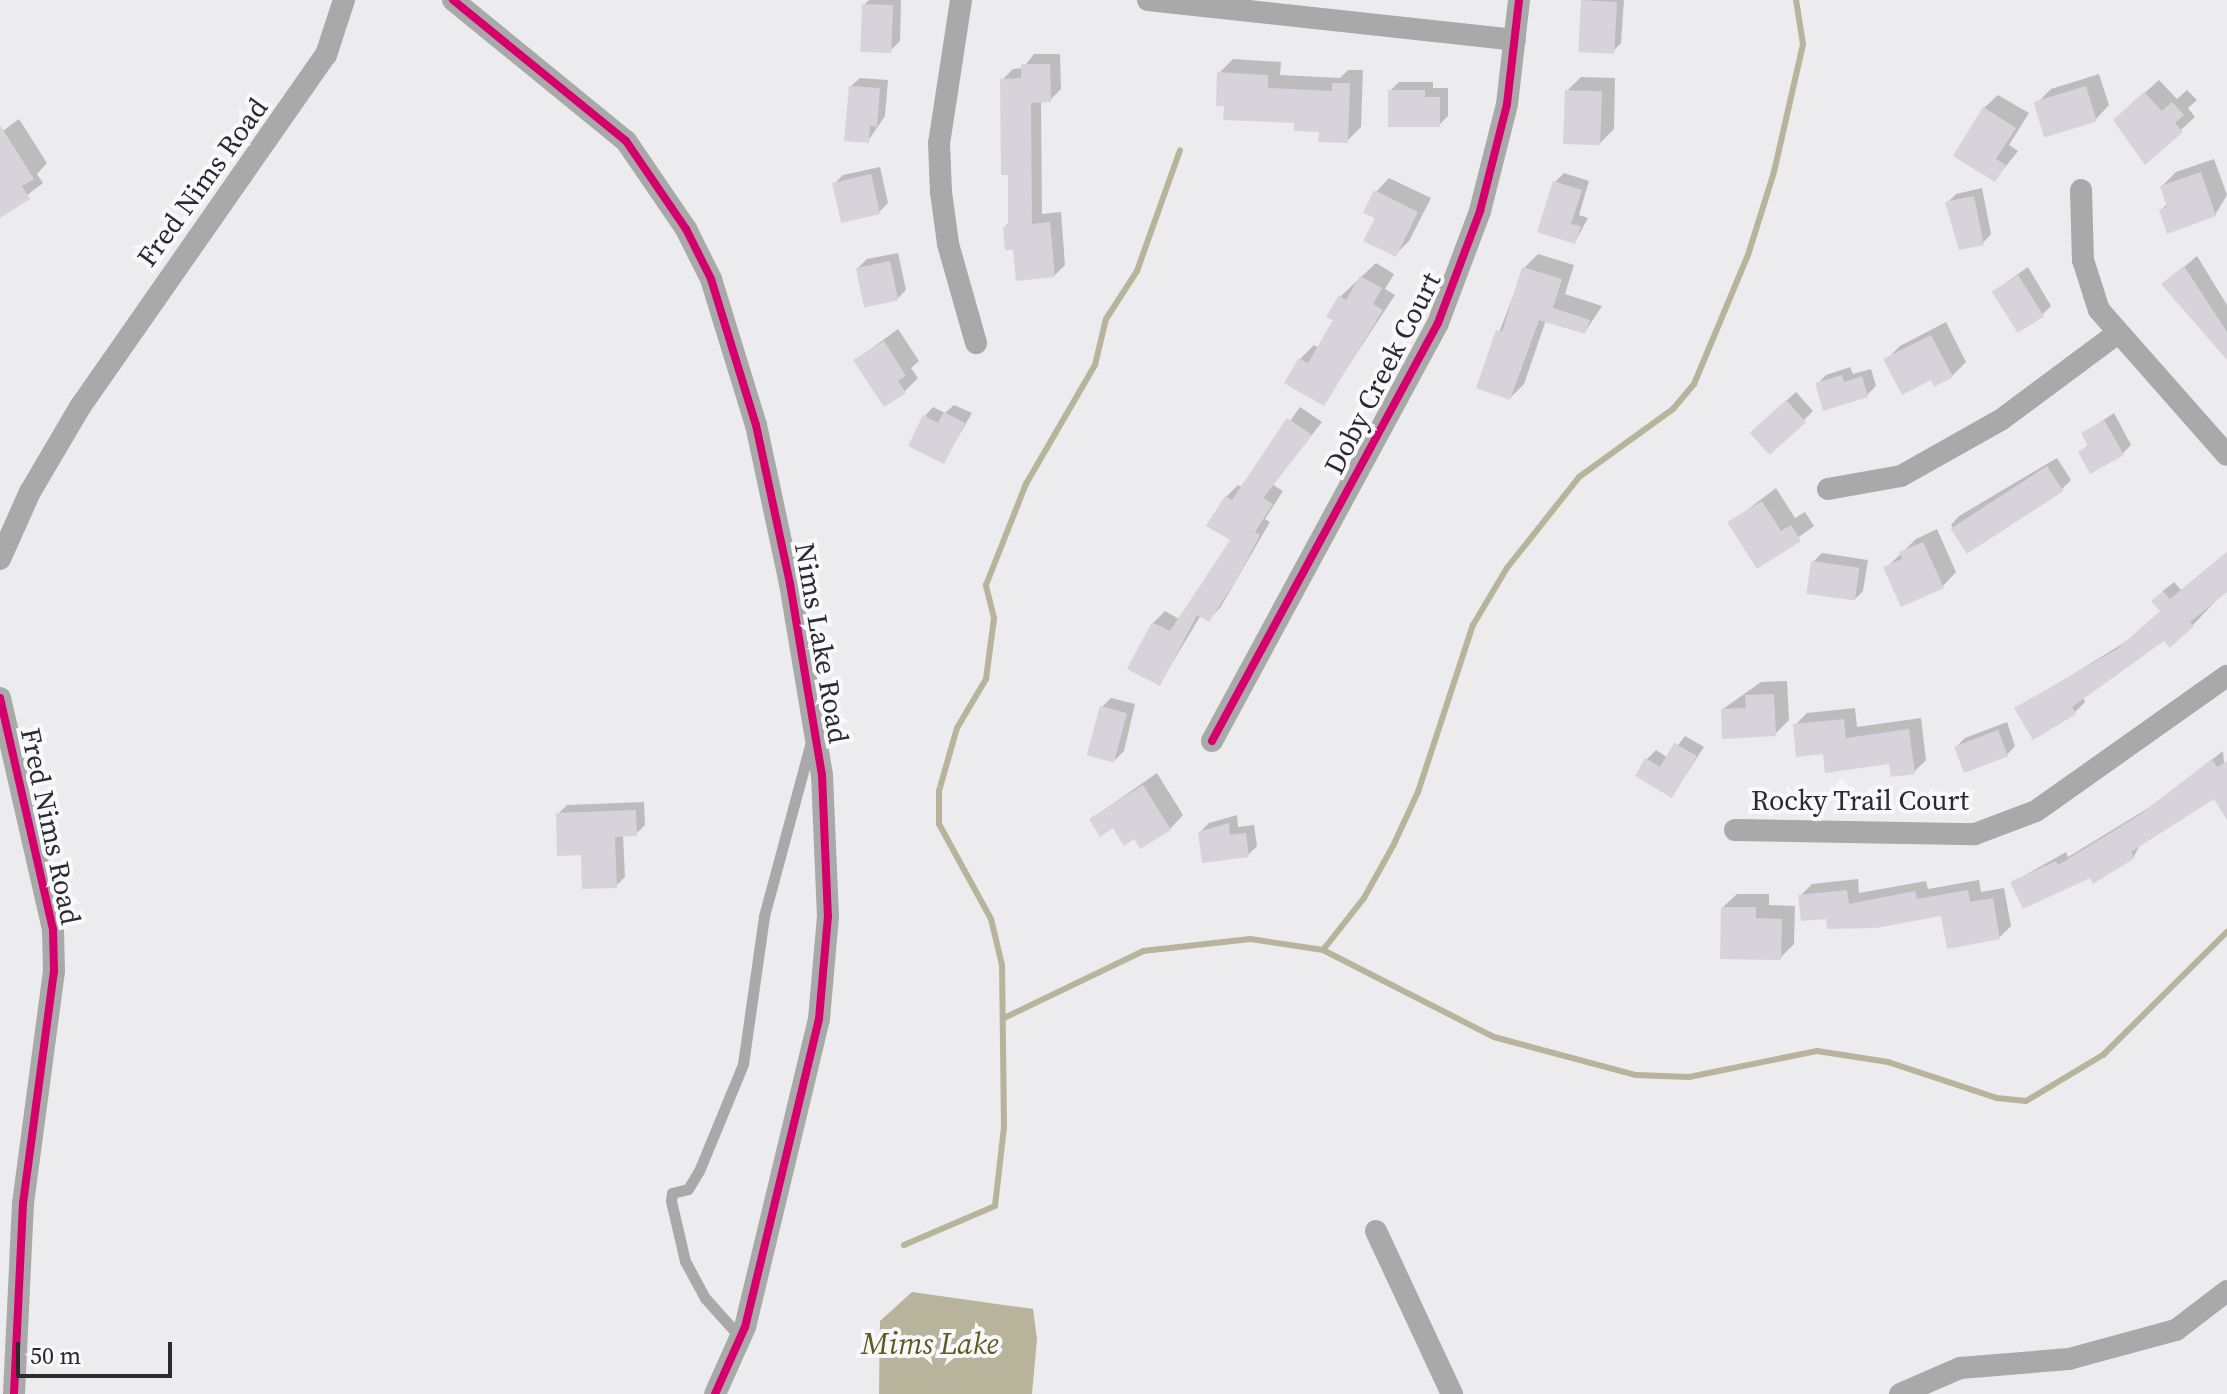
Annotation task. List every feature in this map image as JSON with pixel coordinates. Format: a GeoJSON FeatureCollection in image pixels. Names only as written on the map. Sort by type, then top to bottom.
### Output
{"type":"FeatureCollection","features":[{"type":"Feature","properties":{"kind":"street","name":"Fred Nims Road"},"geometry":{"type":"LineString","coordinates":[[0,559],[30,492],[80,407],[326,55],[344,0]]}},
{"type":"Feature","properties":{"kind":"street","name":"Nims Lake Road"},"geometry":{"type":"LineString","coordinates":[[453,0],[626,141],[686,229],[711,279],[760,439],[822,775],[828,916],[819,1019],[774,1220],[740,1337],[715,1394]]}},
{"type":"Feature","properties":{"kind":"street"},"geometry":{"type":"LineString","coordinates":[[961,0],[939,143],[941,192],[948,244],[976,343]]}},
{"type":"Feature","properties":{"kind":"street"},"geometry":{"type":"LineString","coordinates":[[1148,0],[1515,40]]}},
{"type":"Feature","properties":{"kind":"street","name":"Doby Creek Court"},"geometry":{"type":"LineString","coordinates":[[1212,741],[1438,323],[1480,211],[1507,104],[1519,0]]}},
{"type":"Feature","properties":{"kind":"street"},"geometry":{"type":"LineString","coordinates":[[2081,190],[2083,260],[2099,310],[2227,455]]}},
{"type":"Feature","properties":{"kind":"street"},"geometry":{"type":"LineString","coordinates":[[1828,489],[1901,476],[2002,419],[2118,333]]}},
{"type":"Feature","properties":{"kind":"street","name":"Rocky Trail Court"},"geometry":{"type":"LineString","coordinates":[[1735,830],[1975,834],[2036,811],[2227,676]]}},
{"type":"Feature","properties":{"kind":"street","name":"Fred Nims Road"},"geometry":{"type":"LineString","coordinates":[[0,698],[53,930],[54,971],[23,1203],[14,1394]]}},
{"type":"Feature","properties":{"kind":"street"},"geometry":{"type":"LineString","coordinates":[[1376,1231],[1452,1394]]}},
{"type":"Feature","properties":{"kind":"street"},"geometry":{"type":"LineString","coordinates":[[1900,1394],[1960,1368],[2069,1359],[2176,1330],[2227,1291]]}},
{"type":"Feature","properties":{"kind":"lane"},"geometry":{"type":"LineString","coordinates":[[740,1337],[705,1298],[685,1261],[671,1201],[672,1193],[688,1189],[699,1171],[743,1064],[764,916],[814,731]]}},
{"type":"Feature","properties":{"kind":"water","name":"Mims Lake"},"geometry":{"type":"Polygon","coordinates":[[[912,1292],[1033,1309],[1037,1339],[1032,1394],[879,1394],[880,1321],[912,1292]]]}},
{"type":"Feature","properties":{"kind":"building"},"geometry":{"type":"Polygon","coordinates":[[[1581,0],[1617,2],[1614,54],[1578,52],[1581,0]]]}},
{"type":"Feature","properties":{"kind":"building"},"geometry":{"type":"Polygon","coordinates":[[[862,4],[893,5],[891,53],[860,52],[862,4]]]}},
{"type":"Feature","properties":{"kind":"building"},"geometry":{"type":"Polygon","coordinates":[[[1021,64],[1050,64],[1051,102],[1031,103],[1032,224],[1050,222],[1055,277],[1016,281],[1013,250],[1005,250],[1003,227],[1008,226],[1008,175],[1001,175],[1000,79],[1021,78],[1021,64]]]}},
{"type":"Feature","properties":{"kind":"building"},"geometry":{"type":"Polygon","coordinates":[[[1217,72],[1268,75],[1268,88],[1332,91],[1332,83],[1350,83],[1348,143],[1318,142],[1319,132],[1294,131],[1294,123],[1223,120],[1224,106],[1216,106],[1217,72]]]}},
{"type":"Feature","properties":{"kind":"building"},"geometry":{"type":"Polygon","coordinates":[[[849,86],[880,88],[877,127],[870,126],[869,143],[844,141],[849,86]]]}},
{"type":"Feature","properties":{"kind":"building"},"geometry":{"type":"Polygon","coordinates":[[[2086,86],[2097,121],[2044,137],[2033,102],[2086,86]]]}},
{"type":"Feature","properties":{"kind":"building"},"geometry":{"type":"Polygon","coordinates":[[[1388,90],[1425,90],[1425,97],[1440,97],[1440,127],[1388,127],[1388,90]]]}},
{"type":"Feature","properties":{"kind":"building"},"geometry":{"type":"Polygon","coordinates":[[[1565,90],[1602,91],[1600,145],[1563,144],[1565,90]]]}},
{"type":"Feature","properties":{"kind":"building"},"geometry":{"type":"Polygon","coordinates":[[[2144,92],[2162,111],[2172,102],[2184,115],[2175,123],[2183,132],[2145,165],[2113,120],[2144,92]]]}},
{"type":"Feature","properties":{"kind":"building"},"geometry":{"type":"Polygon","coordinates":[[[1983,107],[2016,128],[1996,159],[2006,165],[1995,182],[1953,156],[1983,107]]]}},
{"type":"Feature","properties":{"kind":"building"},"geometry":{"type":"Polygon","coordinates":[[[0,125],[34,179],[22,186],[30,199],[0,218],[0,125]]]}},
{"type":"Feature","properties":{"kind":"building"},"geometry":{"type":"Polygon","coordinates":[[[2201,172],[2216,216],[2167,234],[2159,210],[2167,207],[2160,186],[2201,172]]]}},
{"type":"Feature","properties":{"kind":"building"},"geometry":{"type":"Polygon","coordinates":[[[871,174],[880,214],[841,223],[832,183],[871,174]]]}},
{"type":"Feature","properties":{"kind":"building"},"geometry":{"type":"Polygon","coordinates":[[[1553,181],[1582,190],[1571,224],[1581,226],[1575,244],[1537,232],[1553,181]]]}},
{"type":"Feature","properties":{"kind":"building"},"geometry":{"type":"Polygon","coordinates":[[[1374,190],[1418,212],[1396,257],[1363,241],[1375,218],[1363,213],[1374,190]]]}},
{"type":"Feature","properties":{"kind":"building"},"geometry":{"type":"Polygon","coordinates":[[[1974,196],[1984,245],[1959,250],[1945,202],[1974,196]]]}},
{"type":"Feature","properties":{"kind":"building"},"geometry":{"type":"Polygon","coordinates":[[[890,261],[898,300],[864,307],[856,268],[890,261]]]}},
{"type":"Feature","properties":{"kind":"building"},"geometry":{"type":"Polygon","coordinates":[[[2184,266],[2227,332],[2227,360],[2161,284],[2184,266]]]}},
{"type":"Feature","properties":{"kind":"building"},"geometry":{"type":"Polygon","coordinates":[[[1522,267],[1562,279],[1553,308],[1590,320],[1585,334],[1539,320],[1510,400],[1476,388],[1496,330],[1502,332],[1522,267]]]}},
{"type":"Feature","properties":{"kind":"building"},"geometry":{"type":"Polygon","coordinates":[[[2018,275],[2044,317],[2018,333],[1992,291],[2018,275]]]}},
{"type":"Feature","properties":{"kind":"building"},"geometry":{"type":"Polygon","coordinates":[[[1360,276],[1382,288],[1373,304],[1383,310],[1324,406],[1284,383],[1299,358],[1308,363],[1333,320],[1326,317],[1339,295],[1346,300],[1360,276]]]}},
{"type":"Feature","properties":{"kind":"building"},"geometry":{"type":"Polygon","coordinates":[[[1931,335],[1953,377],[1934,387],[1931,380],[1902,395],[1883,359],[1931,335]]]}},
{"type":"Feature","properties":{"kind":"building"},"geometry":{"type":"Polygon","coordinates":[[[884,341],[906,376],[898,381],[906,393],[884,407],[853,360],[884,341]]]}},
{"type":"Feature","properties":{"kind":"building"},"geometry":{"type":"Polygon","coordinates":[[[1842,375],[1844,382],[1862,376],[1868,397],[1823,411],[1815,383],[1842,375]]]}},
{"type":"Feature","properties":{"kind":"building"},"geometry":{"type":"Polygon","coordinates":[[[1786,400],[1806,422],[1770,455],[1750,433],[1786,400]]]}},
{"type":"Feature","properties":{"kind":"building"},"geometry":{"type":"Polygon","coordinates":[[[944,412],[965,423],[944,464],[908,446],[923,415],[938,423],[944,412]]]}},
{"type":"Feature","properties":{"kind":"building"},"geometry":{"type":"Polygon","coordinates":[[[1287,418],[1312,435],[1263,498],[1273,504],[1255,532],[1260,535],[1238,577],[1209,622],[1197,615],[1160,686],[1127,669],[1152,622],[1170,631],[1230,540],[1206,526],[1225,496],[1232,500],[1287,418]]]}},
{"type":"Feature","properties":{"kind":"building"},"geometry":{"type":"Polygon","coordinates":[[[2104,420],[2124,455],[2090,474],[2078,452],[2088,446],[2081,433],[2104,420]]]}},
{"type":"Feature","properties":{"kind":"building"},"geometry":{"type":"Polygon","coordinates":[[[2047,466],[2063,491],[1967,554],[1951,529],[2047,466]]]}},
{"type":"Feature","properties":{"kind":"building"},"geometry":{"type":"Polygon","coordinates":[[[1762,501],[1781,531],[1791,525],[1801,541],[1757,569],[1727,522],[1762,501]]]}},
{"type":"Feature","properties":{"kind":"building"},"geometry":{"type":"Polygon","coordinates":[[[1923,542],[1944,588],[1901,607],[1883,567],[1902,559],[1899,552],[1923,542]]]}},
{"type":"Feature","properties":{"kind":"building"},"geometry":{"type":"Polygon","coordinates":[[[2227,552],[2227,592],[2190,622],[2194,626],[2170,648],[2164,641],[2072,707],[2076,714],[2033,740],[2014,708],[2117,649],[2160,611],[2151,601],[2163,591],[2170,599],[2227,552]]]}},
{"type":"Feature","properties":{"kind":"building"},"geometry":{"type":"Polygon","coordinates":[[[1811,561],[1860,568],[1855,600],[1806,594],[1811,561]]]}},
{"type":"Feature","properties":{"kind":"building"},"geometry":{"type":"Polygon","coordinates":[[[1774,694],[1776,736],[1722,739],[1721,709],[1746,708],[1745,695],[1774,694]]]}},
{"type":"Feature","properties":{"kind":"building"},"geometry":{"type":"Polygon","coordinates":[[[1100,706],[1127,713],[1114,763],[1087,755],[1100,706]]]}},
{"type":"Feature","properties":{"kind":"building"},"geometry":{"type":"Polygon","coordinates":[[[1844,719],[1846,738],[1909,729],[1915,774],[1891,777],[1889,764],[1825,773],[1823,754],[1796,757],[1793,724],[1844,719]]]}},
{"type":"Feature","properties":{"kind":"building"},"geometry":{"type":"Polygon","coordinates":[[[1998,730],[2008,756],[1964,773],[1954,747],[1998,730]]]}},
{"type":"Feature","properties":{"kind":"building"},"geometry":{"type":"Polygon","coordinates":[[[1674,743],[1697,756],[1672,798],[1635,776],[1645,758],[1660,767],[1674,743]]]}},
{"type":"Feature","properties":{"kind":"building"},"geometry":{"type":"Polygon","coordinates":[[[2212,759],[2217,767],[2227,761],[2227,820],[2214,799],[2131,852],[2135,858],[2093,884],[2090,878],[2023,909],[2010,882],[2056,861],[2058,865],[2138,816],[2212,759]]]}},
{"type":"Feature","properties":{"kind":"building"},"geometry":{"type":"Polygon","coordinates":[[[1143,785],[1171,830],[1140,849],[1134,839],[1124,846],[1113,828],[1100,837],[1089,819],[1143,785]]]}},
{"type":"Feature","properties":{"kind":"building"},"geometry":{"type":"Polygon","coordinates":[[[636,810],[637,836],[615,837],[617,888],[582,889],[581,855],[557,856],[556,813],[636,810]]]}},
{"type":"Feature","properties":{"kind":"building"},"geometry":{"type":"Polygon","coordinates":[[[1229,823],[1230,835],[1246,833],[1249,857],[1202,863],[1198,832],[1229,823]]]}},
{"type":"Feature","properties":{"kind":"building"},"geometry":{"type":"Polygon","coordinates":[[[1847,890],[1849,904],[1915,891],[1917,899],[1968,890],[1970,902],[1993,898],[2000,939],[1947,949],[1941,916],[1876,928],[1827,929],[1826,919],[1801,921],[1798,895],[1847,890]]]}},
{"type":"Feature","properties":{"kind":"building"},"geometry":{"type":"Polygon","coordinates":[[[1721,907],[1756,907],[1756,918],[1782,919],[1781,960],[1720,959],[1721,907]]]}},
{"type":"Feature","properties":{"kind":"waterway"},"geometry":{"type":"LineString","coordinates":[[1323,950],[1364,898],[1393,846],[1418,792],[1473,625],[1507,568],[1579,477],[1673,409],[1694,384],[1748,255],[1774,172],[1803,44],[1796,0]]}},
{"type":"Feature","properties":{"kind":"waterway"},"geometry":{"type":"LineString","coordinates":[[904,1245],[995,1206],[1004,1127],[1002,965],[991,919],[939,824],[939,791],[957,728],[986,679],[994,618],[986,585],[1026,484],[1095,365],[1106,319],[1137,271],[1180,150]]}},
{"type":"Feature","properties":{"kind":"waterway"},"geometry":{"type":"LineString","coordinates":[[1004,1018],[1143,951],[1250,939],[1323,950],[1494,1037],[1636,1075],[1689,1077],[1817,1051],[1888,1062],[1997,1098],[2026,1101],[2103,1055],[2227,932]]}},
{"type":"Feature","properties":{"kind":"cycle path"},"geometry":{"type":"LineString","coordinates":[[453,0],[626,141],[686,229],[711,279],[756,425],[790,584],[822,775],[828,916],[819,1019],[745,1327],[715,1394]]}},
{"type":"Feature","properties":{"kind":"cycle path"},"geometry":{"type":"LineString","coordinates":[[1212,741],[1438,323],[1480,211],[1507,104],[1519,0]]}},
{"type":"Feature","properties":{"kind":"cycle path"},"geometry":{"type":"LineString","coordinates":[[0,698],[53,930],[54,971],[23,1203],[14,1394]]}}]}
